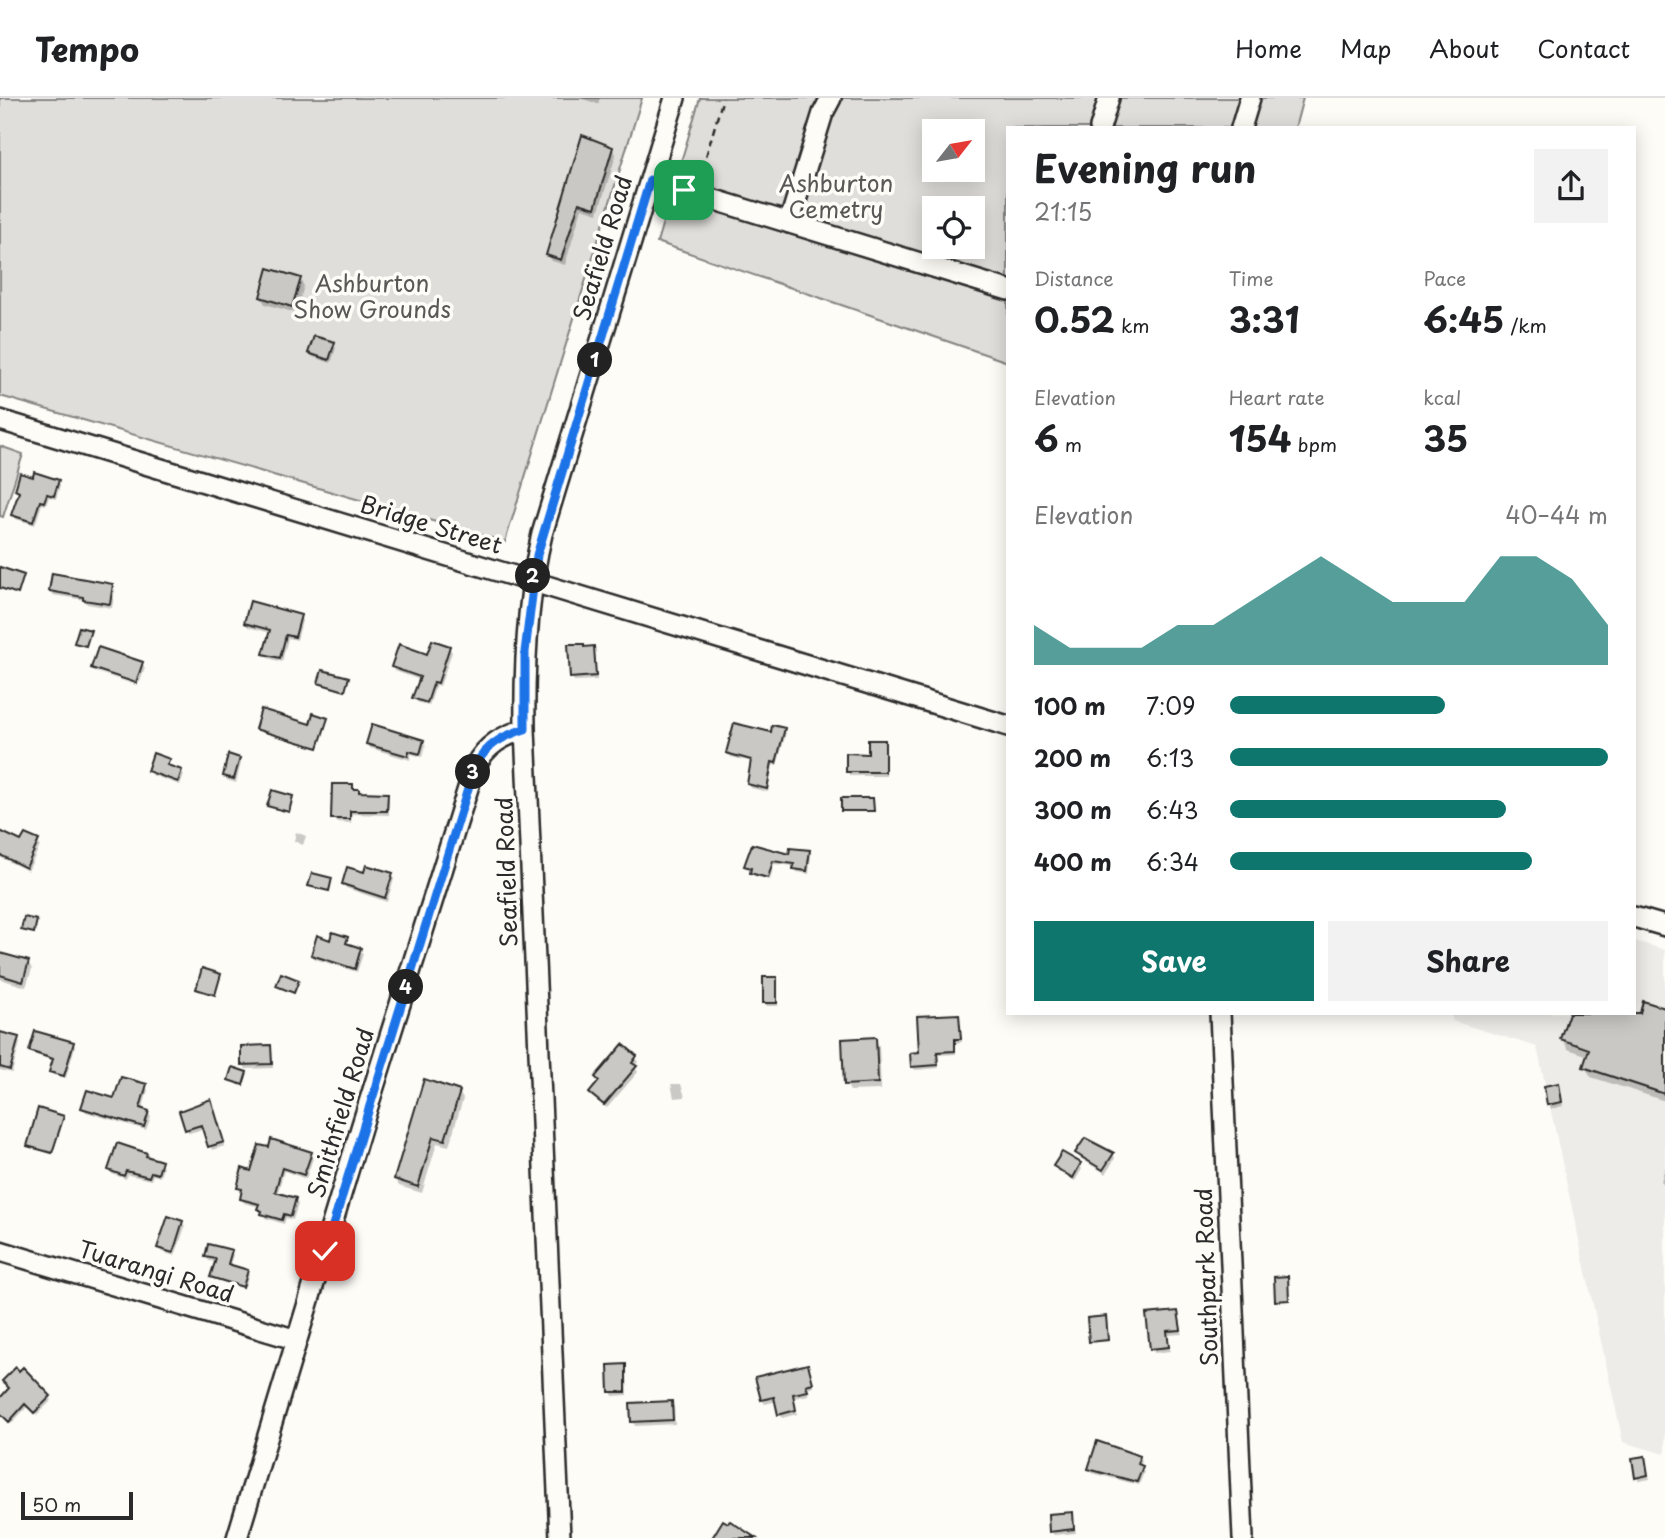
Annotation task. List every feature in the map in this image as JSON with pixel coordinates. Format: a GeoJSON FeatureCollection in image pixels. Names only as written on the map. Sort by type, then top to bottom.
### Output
{"type":"FeatureCollection","features":[{"type":"Feature","properties":{"kind":"street","name":"Seafield Road"},"geometry":{"type":"LineString","coordinates":[[560,1538],[525,729],[525,652],[532,581],[542,534],[675,98]]}},
{"type":"Feature","properties":{"kind":"street"},"geometry":{"type":"LineString","coordinates":[[789,223],[823,113],[831,98]]}},
{"type":"Feature","properties":{"kind":"street"},"geometry":{"type":"LineString","coordinates":[[1101,126],[1109,98]]}},
{"type":"Feature","properties":{"kind":"street"},"geometry":{"type":"LineString","coordinates":[[1242,126],[1250,98]]}},
{"type":"Feature","properties":{"kind":"street"},"geometry":{"type":"LineString","coordinates":[[650,180],[1006,289]]}},
{"type":"Feature","properties":{"kind":"street","name":"Bridge Street"},"geometry":{"type":"LineString","coordinates":[[0,420],[1006,725]]}},
{"type":"Feature","properties":{"kind":"street","name":"Smithfield Road"},"geometry":{"type":"LineString","coordinates":[[237,1538],[475,766],[482,753],[499,738],[525,729]]}},
{"type":"Feature","properties":{"kind":"street"},"geometry":{"type":"LineString","coordinates":[[1636,918],[1665,926]]}},
{"type":"Feature","properties":{"kind":"street","name":"Southpark Road"},"geometry":{"type":"LineString","coordinates":[[1220,1015],[1242,1538]]}},
{"type":"Feature","properties":{"kind":"street","name":"Tuarangi Road"},"geometry":{"type":"LineString","coordinates":[[0,1251],[298,1340]]}},
{"type":"Feature","properties":{"kind":"path"},"geometry":{"type":"LineString","coordinates":[[712,180],[700,177],[723,98]]}},
{"type":"Feature","properties":{"kind":"shaded area"},"geometry":{"type":"Polygon","coordinates":[[[1636,941],[1665,950],[1665,1454],[1623,1442],[1537,1047],[1453,1021],[1451,1015],[1636,1015],[1636,941]]]}},
{"type":"Feature","properties":{"kind":"green space","name":"Ashburton Show Grounds"},"geometry":{"type":"Polygon","coordinates":[[[0,98],[642,98],[505,542],[0,396],[0,98]]]}},
{"type":"Feature","properties":{"kind":"green space","name":"Ashburton Cemetry"},"geometry":{"type":"Polygon","coordinates":[[[700,98],[1303,98],[1296,126],[1006,126],[1006,361],[657,242],[700,98]]]}},
{"type":"Feature","properties":{"kind":"green space"},"geometry":{"type":"Polygon","coordinates":[[[0,446],[23,454],[3,517],[0,516],[0,446]]]}},
{"type":"Feature","properties":{"kind":"building"},"geometry":{"type":"Polygon","coordinates":[[[582,135],[613,147],[595,208],[579,203],[561,260],[546,255],[582,135]]]}},
{"type":"Feature","properties":{"kind":"building"},"geometry":{"type":"Polygon","coordinates":[[[268,268],[301,278],[292,307],[260,297],[268,268]]]}},
{"type":"Feature","properties":{"kind":"building"},"geometry":{"type":"Polygon","coordinates":[[[314,336],[335,342],[329,360],[308,353],[314,336]]]}},
{"type":"Feature","properties":{"kind":"building"},"geometry":{"type":"Polygon","coordinates":[[[34,472],[59,480],[54,496],[47,494],[44,502],[40,501],[33,522],[11,515],[19,492],[15,490],[20,473],[33,477],[34,472]]]}},
{"type":"Feature","properties":{"kind":"building"},"geometry":{"type":"Polygon","coordinates":[[[0,567],[24,575],[18,594],[0,588],[0,567]]]}},
{"type":"Feature","properties":{"kind":"building"},"geometry":{"type":"Polygon","coordinates":[[[52,573],[113,584],[110,604],[49,591],[52,573]]]}},
{"type":"Feature","properties":{"kind":"building"},"geometry":{"type":"Polygon","coordinates":[[[250,601],[301,615],[295,637],[286,635],[280,658],[263,654],[270,630],[244,623],[250,601]]]}},
{"type":"Feature","properties":{"kind":"building"},"geometry":{"type":"Polygon","coordinates":[[[79,627],[91,630],[86,646],[74,643],[79,627]]]}},
{"type":"Feature","properties":{"kind":"building"},"geometry":{"type":"Polygon","coordinates":[[[432,640],[450,646],[438,683],[434,682],[427,703],[412,698],[420,677],[391,667],[399,644],[427,654],[432,640]]]}},
{"type":"Feature","properties":{"kind":"building"},"geometry":{"type":"Polygon","coordinates":[[[568,644],[594,646],[596,676],[570,678],[568,644]]]}},
{"type":"Feature","properties":{"kind":"building"},"geometry":{"type":"Polygon","coordinates":[[[98,647],[143,662],[136,683],[91,668],[98,647]]]}},
{"type":"Feature","properties":{"kind":"building"},"geometry":{"type":"Polygon","coordinates":[[[322,670],[349,677],[345,691],[318,683],[322,670]]]}},
{"type":"Feature","properties":{"kind":"building"},"geometry":{"type":"Polygon","coordinates":[[[261,709],[310,724],[313,713],[328,718],[318,748],[255,729],[261,709]]]}},
{"type":"Feature","properties":{"kind":"building"},"geometry":{"type":"Polygon","coordinates":[[[734,723],[771,732],[772,725],[785,728],[776,763],[772,762],[767,789],[747,784],[751,760],[726,753],[734,723]]]}},
{"type":"Feature","properties":{"kind":"building"},"geometry":{"type":"Polygon","coordinates":[[[372,724],[424,740],[420,754],[409,751],[408,756],[366,744],[372,724]]]}},
{"type":"Feature","properties":{"kind":"building"},"geometry":{"type":"Polygon","coordinates":[[[868,740],[885,740],[885,772],[846,772],[846,753],[868,754],[868,740]]]}},
{"type":"Feature","properties":{"kind":"building"},"geometry":{"type":"Polygon","coordinates":[[[153,753],[170,759],[167,765],[182,770],[178,782],[147,771],[153,753]]]}},
{"type":"Feature","properties":{"kind":"building"},"geometry":{"type":"Polygon","coordinates":[[[228,754],[240,758],[234,779],[223,776],[228,754]]]}},
{"type":"Feature","properties":{"kind":"building"},"geometry":{"type":"Polygon","coordinates":[[[332,784],[353,784],[353,789],[359,789],[359,792],[388,793],[387,811],[350,811],[350,819],[331,819],[332,784]]]}},
{"type":"Feature","properties":{"kind":"building"},"geometry":{"type":"Polygon","coordinates":[[[272,790],[293,796],[289,812],[267,806],[272,790]]]}},
{"type":"Feature","properties":{"kind":"building"},"geometry":{"type":"Polygon","coordinates":[[[841,798],[873,798],[874,811],[841,811],[841,798]]]}},
{"type":"Feature","properties":{"kind":"building"},"geometry":{"type":"Polygon","coordinates":[[[0,831],[21,841],[25,834],[39,840],[26,868],[0,855],[0,831]]]}},
{"type":"Feature","properties":{"kind":"building"},"geometry":{"type":"Polygon","coordinates":[[[752,844],[789,854],[790,848],[810,850],[807,871],[793,869],[794,864],[773,861],[768,878],[750,873],[751,868],[744,866],[752,844]]]}},
{"type":"Feature","properties":{"kind":"building"},"geometry":{"type":"Polygon","coordinates":[[[366,865],[393,873],[385,898],[342,884],[347,867],[364,872],[366,865]]]}},
{"type":"Feature","properties":{"kind":"building"},"geometry":{"type":"Polygon","coordinates":[[[312,873],[332,878],[329,891],[308,886],[312,873]]]}},
{"type":"Feature","properties":{"kind":"building"},"geometry":{"type":"Polygon","coordinates":[[[24,917],[37,920],[34,933],[21,930],[24,917]]]}},
{"type":"Feature","properties":{"kind":"building"},"geometry":{"type":"Polygon","coordinates":[[[332,932],[348,937],[346,943],[361,948],[355,969],[311,955],[317,935],[330,940],[332,932]]]}},
{"type":"Feature","properties":{"kind":"building"},"geometry":{"type":"Polygon","coordinates":[[[0,953],[29,961],[23,982],[0,975],[0,953]]]}},
{"type":"Feature","properties":{"kind":"building"},"geometry":{"type":"Polygon","coordinates":[[[202,968],[221,974],[215,995],[196,989],[202,968]]]}},
{"type":"Feature","properties":{"kind":"building"},"geometry":{"type":"Polygon","coordinates":[[[281,973],[299,980],[294,993],[276,986],[281,973]]]}},
{"type":"Feature","properties":{"kind":"building"},"geometry":{"type":"Polygon","coordinates":[[[763,977],[777,977],[777,1003],[763,1003],[763,977]]]}},
{"type":"Feature","properties":{"kind":"building"},"geometry":{"type":"Polygon","coordinates":[[[1643,1001],[1665,1008],[1665,1094],[1583,1067],[1589,1049],[1560,1039],[1568,1015],[1640,1013],[1643,1001]]]}},
{"type":"Feature","properties":{"kind":"building"},"geometry":{"type":"Polygon","coordinates":[[[959,1014],[961,1039],[955,1039],[955,1051],[937,1052],[938,1065],[911,1067],[910,1053],[919,1052],[917,1016],[959,1014]]]}},
{"type":"Feature","properties":{"kind":"building"},"geometry":{"type":"Polygon","coordinates":[[[35,1031],[74,1042],[64,1076],[49,1072],[53,1059],[29,1051],[35,1031]]]}},
{"type":"Feature","properties":{"kind":"building"},"geometry":{"type":"Polygon","coordinates":[[[0,1032],[19,1037],[10,1070],[0,1067],[0,1032]]]}},
{"type":"Feature","properties":{"kind":"building"},"geometry":{"type":"Polygon","coordinates":[[[876,1037],[878,1083],[844,1085],[842,1039],[876,1037]]]}},
{"type":"Feature","properties":{"kind":"building"},"geometry":{"type":"Polygon","coordinates":[[[623,1044],[637,1056],[632,1063],[637,1066],[604,1105],[589,1093],[599,1081],[595,1077],[623,1044]]]}},
{"type":"Feature","properties":{"kind":"building"},"geometry":{"type":"Polygon","coordinates":[[[271,1045],[272,1064],[241,1065],[241,1046],[271,1045]]]}},
{"type":"Feature","properties":{"kind":"building"},"geometry":{"type":"Polygon","coordinates":[[[232,1067],[247,1072],[243,1085],[228,1080],[232,1067]]]}},
{"type":"Feature","properties":{"kind":"building"},"geometry":{"type":"Polygon","coordinates":[[[121,1077],[147,1084],[140,1108],[149,1111],[144,1127],[81,1108],[87,1090],[114,1098],[121,1077]]]}},
{"type":"Feature","properties":{"kind":"building"},"geometry":{"type":"Polygon","coordinates":[[[424,1079],[460,1091],[445,1140],[433,1137],[418,1187],[394,1179],[424,1079]]]}},
{"type":"Feature","properties":{"kind":"building"},"geometry":{"type":"Polygon","coordinates":[[[1559,1083],[1562,1102],[1547,1105],[1544,1086],[1559,1083]]]}},
{"type":"Feature","properties":{"kind":"building"},"geometry":{"type":"Polygon","coordinates":[[[211,1099],[224,1142],[208,1147],[201,1125],[185,1130],[179,1111],[211,1099]]]}},
{"type":"Feature","properties":{"kind":"building"},"geometry":{"type":"Polygon","coordinates":[[[38,1108],[64,1116],[52,1153],[27,1146],[38,1108]]]}},
{"type":"Feature","properties":{"kind":"building"},"geometry":{"type":"Polygon","coordinates":[[[1085,1138],[1114,1153],[1103,1170],[1075,1153],[1085,1138]]]}},
{"type":"Feature","properties":{"kind":"building"},"geometry":{"type":"Polygon","coordinates":[[[271,1139],[312,1152],[304,1175],[282,1168],[275,1192],[296,1198],[291,1216],[284,1214],[282,1220],[261,1214],[262,1211],[257,1209],[259,1204],[240,1199],[242,1189],[237,1188],[242,1168],[251,1171],[259,1145],[269,1147],[271,1139]]]}},
{"type":"Feature","properties":{"kind":"building"},"geometry":{"type":"Polygon","coordinates":[[[117,1143],[162,1161],[158,1174],[151,1172],[149,1177],[126,1171],[124,1176],[108,1170],[117,1143]]]}},
{"type":"Feature","properties":{"kind":"building"},"geometry":{"type":"Polygon","coordinates":[[[1062,1152],[1081,1163],[1073,1178],[1053,1166],[1062,1152]]]}},
{"type":"Feature","properties":{"kind":"building"},"geometry":{"type":"Polygon","coordinates":[[[168,1216],[183,1221],[173,1253],[157,1248],[168,1216]]]}},
{"type":"Feature","properties":{"kind":"building"},"geometry":{"type":"Polygon","coordinates":[[[208,1244],[232,1250],[228,1264],[248,1270],[243,1287],[210,1277],[216,1259],[205,1257],[208,1244]]]}},
{"type":"Feature","properties":{"kind":"building"},"geometry":{"type":"Polygon","coordinates":[[[1288,1276],[1289,1300],[1275,1301],[1274,1277],[1288,1276]]]}},
{"type":"Feature","properties":{"kind":"building"},"geometry":{"type":"Polygon","coordinates":[[[1178,1311],[1181,1330],[1167,1331],[1169,1347],[1150,1349],[1146,1314],[1178,1311]]]}},
{"type":"Feature","properties":{"kind":"building"},"geometry":{"type":"Polygon","coordinates":[[[1106,1316],[1108,1340],[1089,1342],[1087,1318],[1106,1316]]]}},
{"type":"Feature","properties":{"kind":"building"},"geometry":{"type":"Polygon","coordinates":[[[626,1364],[626,1392],[609,1392],[608,1365],[626,1364]]]}},
{"type":"Feature","properties":{"kind":"building"},"geometry":{"type":"Polygon","coordinates":[[[808,1364],[813,1383],[806,1385],[808,1391],[793,1394],[796,1410],[778,1415],[774,1397],[761,1400],[755,1377],[808,1364]]]}},
{"type":"Feature","properties":{"kind":"building"},"geometry":{"type":"Polygon","coordinates":[[[16,1367],[19,1371],[23,1367],[51,1396],[34,1413],[25,1404],[9,1422],[0,1413],[0,1398],[9,1388],[2,1381],[16,1367]]]}},
{"type":"Feature","properties":{"kind":"building"},"geometry":{"type":"Polygon","coordinates":[[[672,1401],[673,1420],[631,1422],[630,1403],[672,1401]]]}},
{"type":"Feature","properties":{"kind":"building"},"geometry":{"type":"Polygon","coordinates":[[[1097,1441],[1140,1456],[1138,1464],[1143,1466],[1137,1482],[1088,1469],[1097,1441]]]}},
{"type":"Feature","properties":{"kind":"building"},"geometry":{"type":"Polygon","coordinates":[[[1645,1456],[1648,1475],[1635,1478],[1632,1458],[1645,1456]]]}},
{"type":"Feature","properties":{"kind":"building"},"geometry":{"type":"Polygon","coordinates":[[[1073,1512],[1074,1529],[1049,1532],[1048,1514],[1073,1512]]]}},
{"type":"Feature","properties":{"kind":"building"},"geometry":{"type":"Polygon","coordinates":[[[723,1520],[728,1523],[730,1521],[756,1538],[712,1538],[723,1520]]]}},
{"type":"Feature","properties":{"kind":"route"},"geometry":{"type":"LineString","coordinates":[[325,1251],[475,766],[482,753],[499,738],[525,729],[525,652],[537,555],[650,180],[684,190]]}}]}
